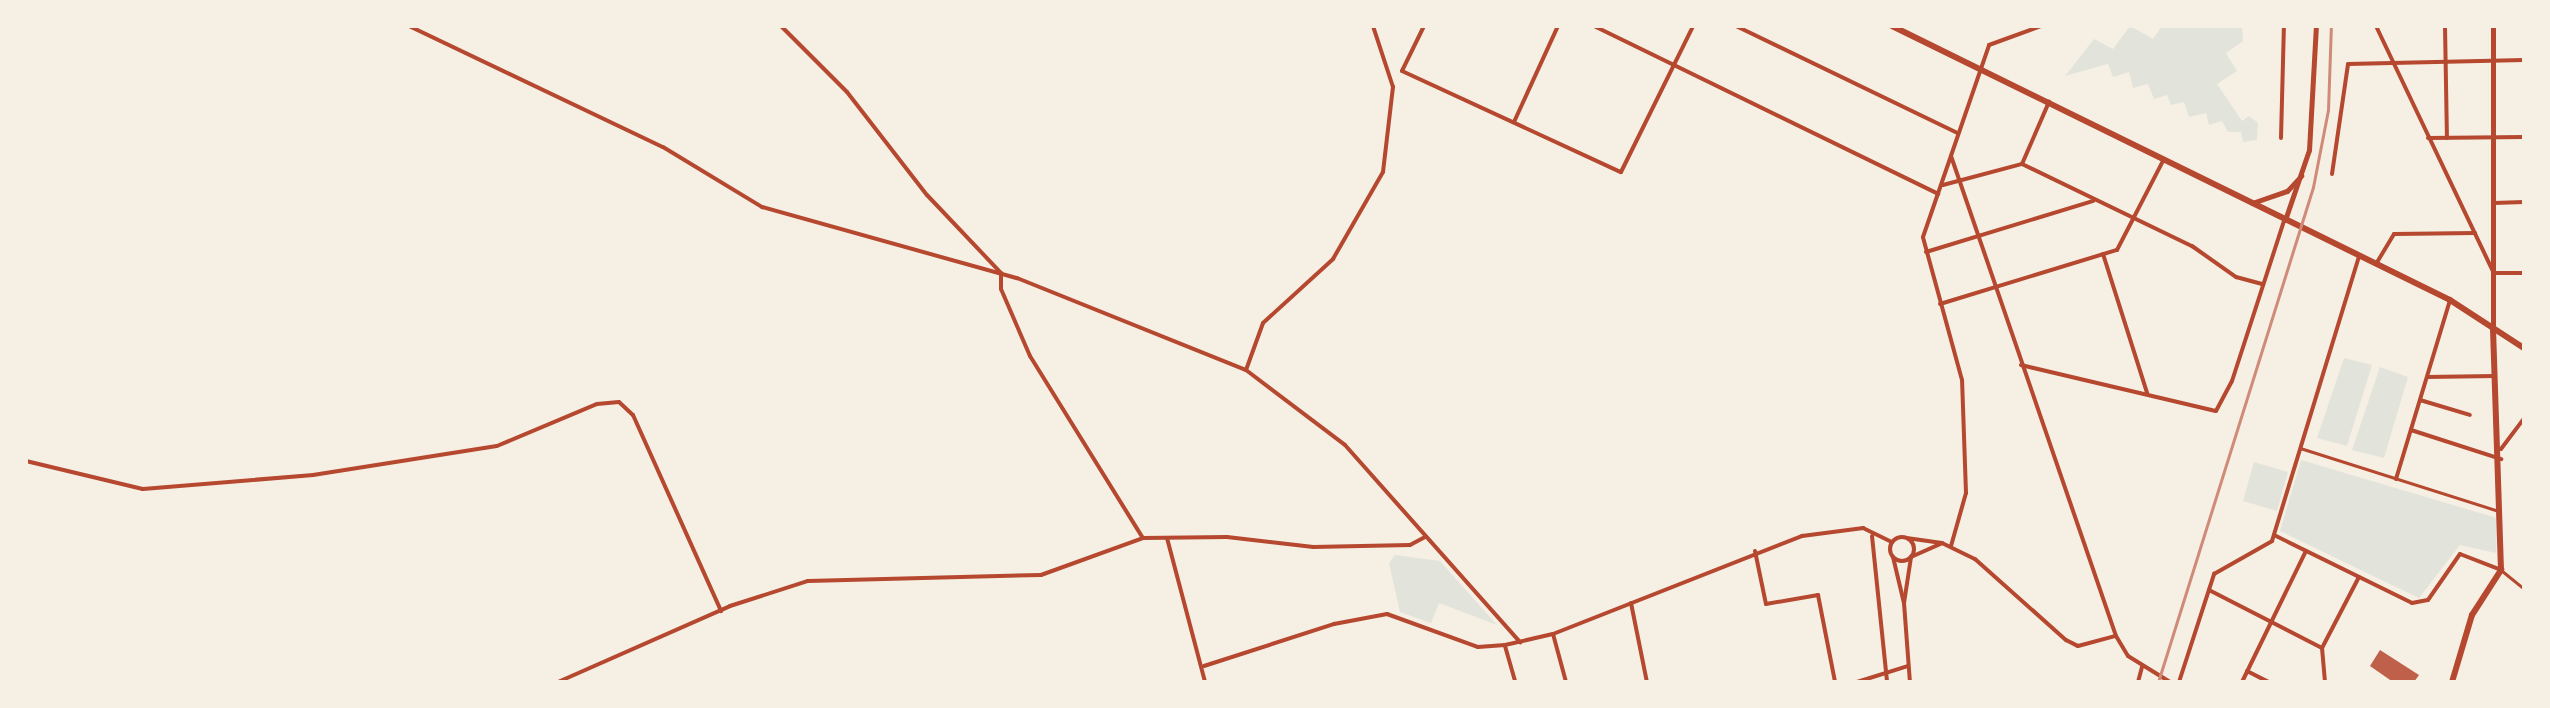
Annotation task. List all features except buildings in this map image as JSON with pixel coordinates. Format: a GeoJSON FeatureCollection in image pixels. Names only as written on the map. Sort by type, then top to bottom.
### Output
{"type":"FeatureCollection","features":[{"type":"Feature","properties":{"kind":"main road"},"geometry":{"type":"LineString","coordinates":[[1892,26],[2450,300],[2493,325],[2524,348]]}},
{"type":"Feature","properties":{"kind":"main road"},"geometry":{"type":"LineString","coordinates":[[2452,682],[2472,615],[2501,570],[2501,449],[2493,325]]}},
{"type":"Feature","properties":{"kind":"street"},"geometry":{"type":"LineString","coordinates":[[409,26],[663,147],[762,207],[1001,273],[1246,370],[1334,433],[1520,642]]}},
{"type":"Feature","properties":{"kind":"street"},"geometry":{"type":"LineString","coordinates":[[781,26],[847,92],[927,195],[1001,273],[1001,289],[1030,356],[1143,538]]}},
{"type":"Feature","properties":{"kind":"street"},"geometry":{"type":"LineString","coordinates":[[1246,370],[1263,323],[1333,259],[1383,172],[1393,87],[1373,26]]}},
{"type":"Feature","properties":{"kind":"street"},"geometry":{"type":"LineString","coordinates":[[1424,26],[1402,71],[1621,172],[1693,26]]}},
{"type":"Feature","properties":{"kind":"street"},"geometry":{"type":"LineString","coordinates":[[1514,122],[1558,26]]}},
{"type":"Feature","properties":{"kind":"street"},"geometry":{"type":"LineString","coordinates":[[1594,26],[1938,194]]}},
{"type":"Feature","properties":{"kind":"street"},"geometry":{"type":"LineString","coordinates":[[1736,26],[1958,133]]}},
{"type":"Feature","properties":{"kind":"street"},"geometry":{"type":"LineString","coordinates":[[1951,546],[1966,493],[1962,380],[1923,237],[1989,45],[2041,26]]}},
{"type":"Feature","properties":{"kind":"street"},"geometry":{"type":"LineString","coordinates":[[2281,138],[2284,26]]}},
{"type":"Feature","properties":{"kind":"street"},"geometry":{"type":"LineString","coordinates":[[2021,365],[2216,411],[2232,381],[2262,284],[2304,172],[2317,87],[2316,26]]}},
{"type":"Feature","properties":{"kind":"street"},"geometry":{"type":"LineString","coordinates":[[2376,26],[2390,63],[2494,273]]}},
{"type":"Feature","properties":{"kind":"street"},"geometry":{"type":"LineString","coordinates":[[2445,26],[2447,138]]}},
{"type":"Feature","properties":{"kind":"street"},"geometry":{"type":"LineString","coordinates":[[2493,26],[2493,325]]}},
{"type":"Feature","properties":{"kind":"street"},"geometry":{"type":"LineString","coordinates":[[2332,174],[2348,64],[2524,60]]}},
{"type":"Feature","properties":{"kind":"street"},"geometry":{"type":"LineString","coordinates":[[2022,164],[2049,102]]}},
{"type":"Feature","properties":{"kind":"street"},"geometry":{"type":"LineString","coordinates":[[2428,138],[2524,137]]}},
{"type":"Feature","properties":{"kind":"street"},"geometry":{"type":"LineString","coordinates":[[1951,156],[2116,636],[2142,667],[2170,682]]}},
{"type":"Feature","properties":{"kind":"street"},"geometry":{"type":"LineString","coordinates":[[1940,304],[2117,250],[2164,159]]}},
{"type":"Feature","properties":{"kind":"street"},"geometry":{"type":"LineString","coordinates":[[1941,185],[2022,164],[2192,246],[2236,277],[2262,284]]}},
{"type":"Feature","properties":{"kind":"street"},"geometry":{"type":"LineString","coordinates":[[2251,203],[2287,191],[2304,172]]}},
{"type":"Feature","properties":{"kind":"street"},"geometry":{"type":"LineString","coordinates":[[1926,252],[2096,200]]}},
{"type":"Feature","properties":{"kind":"street"},"geometry":{"type":"LineString","coordinates":[[2494,203],[2524,202]]}},
{"type":"Feature","properties":{"kind":"street"},"geometry":{"type":"LineString","coordinates":[[2376,264],[2394,234],[2475,233]]}},
{"type":"Feature","properties":{"kind":"street"},"geometry":{"type":"LineString","coordinates":[[2103,254],[2147,394]]}},
{"type":"Feature","properties":{"kind":"street"},"geometry":{"type":"LineString","coordinates":[[2179,682],[2217,570],[2272,541],[2359,257]]}},
{"type":"Feature","properties":{"kind":"street"},"geometry":{"type":"LineString","coordinates":[[2494,273],[2524,273]]}},
{"type":"Feature","properties":{"kind":"street"},"geometry":{"type":"LineString","coordinates":[[2396,479],[2450,300]]}},
{"type":"Feature","properties":{"kind":"street"},"geometry":{"type":"LineString","coordinates":[[2427,377],[2495,376]]}},
{"type":"Feature","properties":{"kind":"street"},"geometry":{"type":"LineString","coordinates":[[2420,400],[2470,415]]}},
{"type":"Feature","properties":{"kind":"street"},"geometry":{"type":"LineString","coordinates":[[26,461],[143,489],[313,475],[497,446],[597,404],[619,402],[633,415],[721,611]]}},
{"type":"Feature","properties":{"kind":"street"},"geometry":{"type":"LineString","coordinates":[[2501,449],[2524,419]]}},
{"type":"Feature","properties":{"kind":"street"},"geometry":{"type":"LineString","coordinates":[[2411,430],[2501,459]]}},
{"type":"Feature","properties":{"kind":"street"},"geometry":{"type":"LineString","coordinates":[[2300,448],[2501,512]]}},
{"type":"Feature","properties":{"kind":"street"},"geometry":{"type":"LineString","coordinates":[[1204,666],[1334,624],[1387,614],[1478,647],[1520,642],[1553,634],[1755,551],[1832,530],[1863,528],[1872,536],[1892,542],[1908,538],[1942,543],[1975,559],[2066,640],[2078,646],[2116,636]]}},
{"type":"Feature","properties":{"kind":"street"},"geometry":{"type":"LineString","coordinates":[[2274,535],[2421,604],[2460,554],[2501,570],[2524,589]]}},
{"type":"Feature","properties":{"kind":"street"},"geometry":{"type":"LineString","coordinates":[[1872,536],[1887,682]]}},
{"type":"Feature","properties":{"kind":"street"},"geometry":{"type":"LineString","coordinates":[[558,682],[721,611],[819,580],[1053,573],[1143,538],[1227,537],[1313,547],[1410,545],[1425,537]]}},
{"type":"Feature","properties":{"kind":"street"},"geometry":{"type":"LineString","coordinates":[[1167,538],[1204,666],[1205,682]]}},
{"type":"Feature","properties":{"kind":"street"},"geometry":{"type":"LineString","coordinates":[[1904,603],[1915,546],[1908,538]]}},
{"type":"Feature","properties":{"kind":"street"},"geometry":{"type":"LineString","coordinates":[[1892,542],[1904,603],[1910,682]]}},
{"type":"Feature","properties":{"kind":"street"},"geometry":{"type":"LineString","coordinates":[[1893,557],[1911,557],[1942,543]]}},
{"type":"Feature","properties":{"kind":"street"},"geometry":{"type":"LineString","coordinates":[[1755,551],[1766,604],[1818,595],[1835,682]]}},
{"type":"Feature","properties":{"kind":"street"},"geometry":{"type":"LineString","coordinates":[[2242,682],[2306,551]]}},
{"type":"Feature","properties":{"kind":"street"},"geometry":{"type":"LineString","coordinates":[[2325,682],[2322,648],[2359,577]]}},
{"type":"Feature","properties":{"kind":"street"},"geometry":{"type":"LineString","coordinates":[[2209,590],[2322,648]]}},
{"type":"Feature","properties":{"kind":"street"},"geometry":{"type":"LineString","coordinates":[[1631,603],[1647,682]]}},
{"type":"Feature","properties":{"kind":"street"},"geometry":{"type":"LineString","coordinates":[[1553,634],[1566,682]]}},
{"type":"Feature","properties":{"kind":"street"},"geometry":{"type":"LineString","coordinates":[[1505,645],[1515,682]]}},
{"type":"Feature","properties":{"kind":"street"},"geometry":{"type":"LineString","coordinates":[[1857,682],[1908,666]]}},
{"type":"Feature","properties":{"kind":"street"},"geometry":{"type":"LineString","coordinates":[[2138,682],[2142,667]]}},
{"type":"Feature","properties":{"kind":"street"},"geometry":{"type":"LineString","coordinates":[[2247,671],[2269,682]]}},
{"type":"Feature","properties":{"kind":"shaded area"},"geometry":{"type":"Polygon","coordinates":[[[2130,26],[2153,39],[2162,26],[2242,26],[2243,41],[2226,53],[2237,71],[2217,84],[2242,121],[2249,116],[2258,123],[2257,140],[2243,142],[2241,132],[2228,132],[2222,121],[2209,125],[2206,113],[2189,117],[2184,102],[2171,105],[2167,95],[2154,99],[2148,84],[2133,88],[2129,72],[2113,77],[2108,64],[2065,76],[2094,39],[2113,49],[2130,26]]]}},
{"type":"Feature","properties":{"kind":"shaded area"},"geometry":{"type":"Polygon","coordinates":[[[2344,358],[2372,365],[2347,446],[2317,438],[2344,358]]]}},
{"type":"Feature","properties":{"kind":"shaded area"},"geometry":{"type":"Polygon","coordinates":[[[2380,367],[2408,377],[2384,458],[2352,450],[2380,367]]]}},
{"type":"Feature","properties":{"kind":"shaded area"},"geometry":{"type":"Polygon","coordinates":[[[2301,460],[2497,518],[2496,553],[2460,545],[2419,598],[2280,531],[2301,460]]]}},
{"type":"Feature","properties":{"kind":"shaded area"},"geometry":{"type":"Polygon","coordinates":[[[2254,462],[2288,472],[2277,511],[2243,501],[2254,462]]]}},
{"type":"Feature","properties":{"kind":"shaded area"},"geometry":{"type":"Polygon","coordinates":[[[1395,555],[1440,561],[1497,625],[1439,603],[1431,623],[1400,612],[1389,563],[1395,555]]]}},
{"type":"Feature","properties":{"kind":"railway"},"geometry":{"type":"LineString","coordinates":[[2158,682],[2313,187],[2328,110],[2331,26]]}}]}
